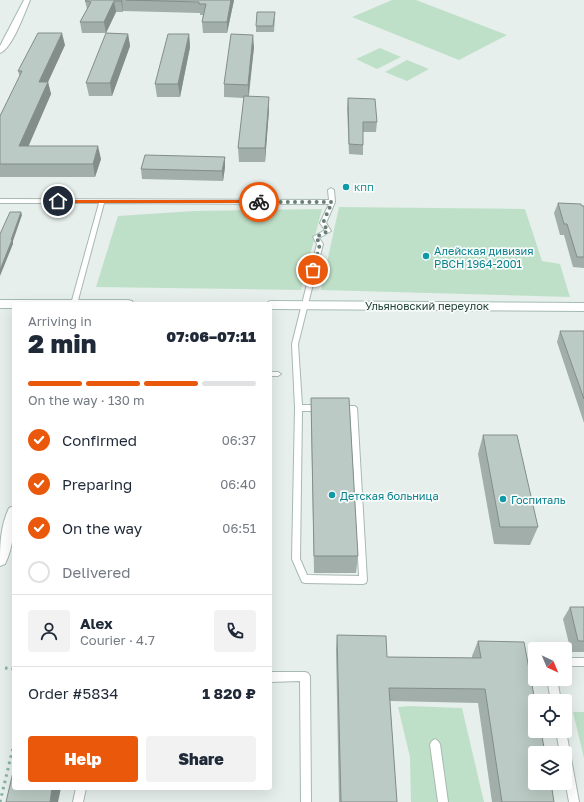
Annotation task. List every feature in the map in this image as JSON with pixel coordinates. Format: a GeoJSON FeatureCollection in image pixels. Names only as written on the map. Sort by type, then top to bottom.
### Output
{"type":"FeatureCollection","features":[{"type":"Feature","properties":{"kind":"main road"},"geometry":{"type":"LineString","coordinates":[[0,51],[6,44],[27,0]]}},
{"type":"Feature","properties":{"kind":"main road"},"geometry":{"type":"LineString","coordinates":[[0,304],[12,304]]}},
{"type":"Feature","properties":{"kind":"main road","name":"Ульяновский переулок"},"geometry":{"type":"LineString","coordinates":[[272,305],[584,307]]}},
{"type":"Feature","properties":{"kind":"main road"},"geometry":{"type":"LineString","coordinates":[[0,560],[4,533],[12,516]]}},
{"type":"Feature","properties":{"kind":"lane"},"geometry":{"type":"LineString","coordinates":[[299,408],[354,408],[363,580],[305,579],[296,559],[299,408],[295,344],[320,244],[316,237],[328,231],[323,223],[332,202],[331,190]]}},
{"type":"Feature","properties":{"kind":"lane"},"geometry":{"type":"LineString","coordinates":[[0,201],[332,202]]}},
{"type":"Feature","properties":{"kind":"lane"},"geometry":{"type":"LineString","coordinates":[[75,302],[102,201]]}},
{"type":"Feature","properties":{"kind":"lane"},"geometry":{"type":"LineString","coordinates":[[272,374],[278,374]]}},
{"type":"Feature","properties":{"kind":"lane"},"geometry":{"type":"LineString","coordinates":[[572,662],[584,662]]}},
{"type":"Feature","properties":{"kind":"lane"},"geometry":{"type":"LineString","coordinates":[[272,677],[305,676],[306,802]]}},
{"type":"Feature","properties":{"kind":"lane"},"geometry":{"type":"LineString","coordinates":[[562,738],[574,802]]}},
{"type":"Feature","properties":{"kind":"lane"},"geometry":{"type":"LineString","coordinates":[[435,744],[443,802]]}},
{"type":"Feature","properties":{"kind":"lane"},"geometry":{"type":"LineString","coordinates":[[78,802],[81,790]]}},
{"type":"Feature","properties":{"kind":"path"},"geometry":{"type":"LineString","coordinates":[[5,668],[12,670]]}},
{"type":"Feature","properties":{"kind":"path"},"geometry":{"type":"LineString","coordinates":[[0,802],[12,752]]}},
{"type":"Feature","properties":{"kind":"green space"},"geometry":{"type":"Polygon","coordinates":[[[392,0],[416,0],[507,35],[459,60],[352,17],[392,0]]]}},
{"type":"Feature","properties":{"kind":"green space"},"geometry":{"type":"Polygon","coordinates":[[[380,48],[401,57],[377,69],[356,59],[380,48]]]}},
{"type":"Feature","properties":{"kind":"green space"},"geometry":{"type":"Polygon","coordinates":[[[407,60],[429,69],[407,81],[385,72],[407,60]]]}},
{"type":"Feature","properties":{"kind":"green space"},"geometry":{"type":"Polygon","coordinates":[[[339,207],[525,209],[542,261],[560,264],[570,297],[321,290],[339,207]]]}},
{"type":"Feature","properties":{"kind":"green space"},"geometry":{"type":"Polygon","coordinates":[[[322,209],[301,290],[96,287],[118,216],[194,211],[322,209]]]}},
{"type":"Feature","properties":{"kind":"green space"},"geometry":{"type":"Polygon","coordinates":[[[398,707],[462,708],[484,802],[411,802],[410,757],[398,707]]]}},
{"type":"Feature","properties":{"kind":"green space"},"geometry":{"type":"Polygon","coordinates":[[[573,712],[584,712],[584,758],[573,712]]]}},
{"type":"Feature","properties":{"kind":"building"},"geometry":{"type":"Polygon","coordinates":[[[122,0],[114,1],[104,22],[80,22],[91,2],[85,1],[122,0]]]}},
{"type":"Feature","properties":{"kind":"building"},"geometry":{"type":"Polygon","coordinates":[[[126,0],[231,0],[227,22],[202,22],[206,4],[199,4],[199,2],[126,0]]]}},
{"type":"Feature","properties":{"kind":"building"},"geometry":{"type":"Polygon","coordinates":[[[257,12],[275,12],[273,26],[256,26],[257,12]]]}},
{"type":"Feature","properties":{"kind":"building"},"geometry":{"type":"Polygon","coordinates":[[[38,33],[62,33],[39,82],[48,82],[19,146],[98,146],[93,164],[0,164],[0,116],[22,71],[18,71],[38,33]]]}},
{"type":"Feature","properties":{"kind":"building"},"geometry":{"type":"Polygon","coordinates":[[[106,33],[128,34],[110,83],[86,83],[106,33]]]}},
{"type":"Feature","properties":{"kind":"building"},"geometry":{"type":"Polygon","coordinates":[[[168,34],[189,34],[178,84],[155,84],[168,34]]]}},
{"type":"Feature","properties":{"kind":"building"},"geometry":{"type":"Polygon","coordinates":[[[231,34],[253,35],[248,85],[224,84],[231,34]]]}},
{"type":"Feature","properties":{"kind":"building"},"geometry":{"type":"Polygon","coordinates":[[[244,96],[269,97],[265,148],[238,148],[244,96]]]}},
{"type":"Feature","properties":{"kind":"building"},"geometry":{"type":"Polygon","coordinates":[[[348,98],[375,99],[377,122],[363,122],[363,145],[349,144],[348,98]]]}},
{"type":"Feature","properties":{"kind":"building"},"geometry":{"type":"Polygon","coordinates":[[[145,155],[225,157],[222,171],[141,169],[145,155]]]}},
{"type":"Feature","properties":{"kind":"building"},"geometry":{"type":"Polygon","coordinates":[[[558,203],[581,204],[584,206],[584,257],[577,257],[567,224],[564,224],[558,203]]]}},
{"type":"Feature","properties":{"kind":"building"},"geometry":{"type":"Polygon","coordinates":[[[10,212],[21,212],[0,270],[0,234],[10,212]]]}},
{"type":"Feature","properties":{"kind":"building"},"geometry":{"type":"Polygon","coordinates":[[[560,331],[584,331],[584,399],[560,331]]]}},
{"type":"Feature","properties":{"kind":"building","name":"Детская больница"},"geometry":{"type":"Polygon","coordinates":[[[311,398],[349,398],[358,556],[314,556],[311,398]]]}},
{"type":"Feature","properties":{"kind":"building"},"geometry":{"type":"Polygon","coordinates":[[[483,435],[517,435],[538,527],[500,527],[483,435]]]}},
{"type":"Feature","properties":{"kind":"building"},"geometry":{"type":"Polygon","coordinates":[[[570,607],[584,607],[584,641],[578,641],[570,607]]]}},
{"type":"Feature","properties":{"kind":"building"},"geometry":{"type":"Polygon","coordinates":[[[337,635],[386,636],[387,657],[481,658],[478,641],[524,642],[528,663],[528,686],[532,686],[534,694],[528,694],[528,738],[542,738],[544,746],[528,746],[528,790],[552,790],[554,802],[502,802],[485,689],[389,688],[397,802],[341,802],[337,635]]]}},
{"type":"Feature","properties":{"kind":"building"},"geometry":{"type":"Polygon","coordinates":[[[12,776],[12,790],[52,790],[50,802],[6,802],[12,776]]]}},
{"type":"Feature","properties":{"kind":"way so far"},"geometry":{"type":"LineString","coordinates":[[259,202],[332,202],[323,223],[328,231],[316,237],[320,244],[313,270]]}},
{"type":"Feature","properties":{"kind":"place","name":"КПП"},"geometry":{"type":"Point","coordinates":[346,187]}},
{"type":"Feature","properties":{"kind":"place","name":"Алейская дивизия РВСН 1964-2001"},"geometry":{"type":"Point","coordinates":[426,256]}},
{"type":"Feature","properties":{"kind":"place","name":"Детская больница"},"geometry":{"type":"Point","coordinates":[332,495]}},
{"type":"Feature","properties":{"kind":"place","name":"Госпиталь"},"geometry":{"type":"Point","coordinates":[503,499]}},
{"type":"Feature","properties":{"kind":"route"},"geometry":{"type":"LineString","coordinates":[[58,201],[259,202]]}}]}
